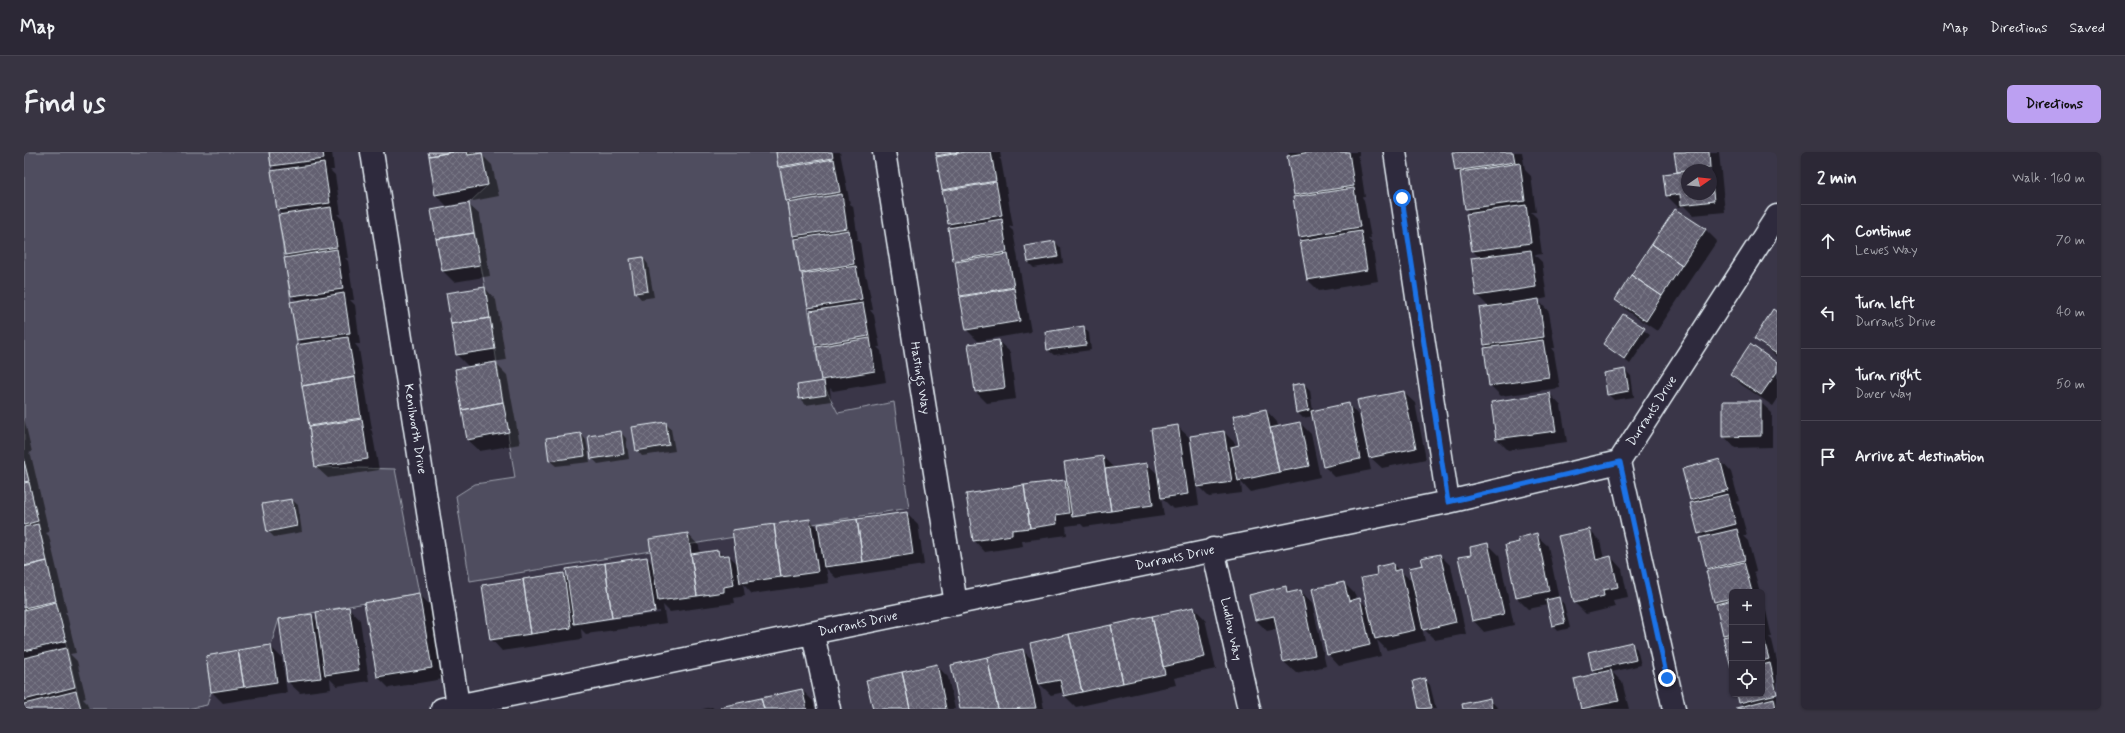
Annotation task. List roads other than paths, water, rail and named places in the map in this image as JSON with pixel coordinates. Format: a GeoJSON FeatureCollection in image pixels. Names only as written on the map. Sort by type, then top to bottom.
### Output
{"type":"FeatureCollection","features":[{"type":"Feature","properties":{"kind":"street","name":"Kenilworth Drive"},"geometry":{"type":"LineString","coordinates":[[372,152],[450,707]]}},
{"type":"Feature","properties":{"kind":"street","name":"Hastings Way"},"geometry":{"type":"LineString","coordinates":[[884,152],[956,604]]}},
{"type":"Feature","properties":{"kind":"street"},"geometry":{"type":"LineString","coordinates":[[1395,152],[1448,502]]}},
{"type":"Feature","properties":{"kind":"street","name":"Durrants Drive"},"geometry":{"type":"LineString","coordinates":[[450,707],[813,634],[1448,502],[1620,462],[1777,216]]}},
{"type":"Feature","properties":{"kind":"street"},"geometry":{"type":"LineString","coordinates":[[1620,462],[1674,709]]}},
{"type":"Feature","properties":{"kind":"street","name":"Ludlow Way"},"geometry":{"type":"LineString","coordinates":[[1214,550],[1249,709]]}},
{"type":"Feature","properties":{"kind":"street"},"geometry":{"type":"LineString","coordinates":[[813,634],[829,709]]}}]}
